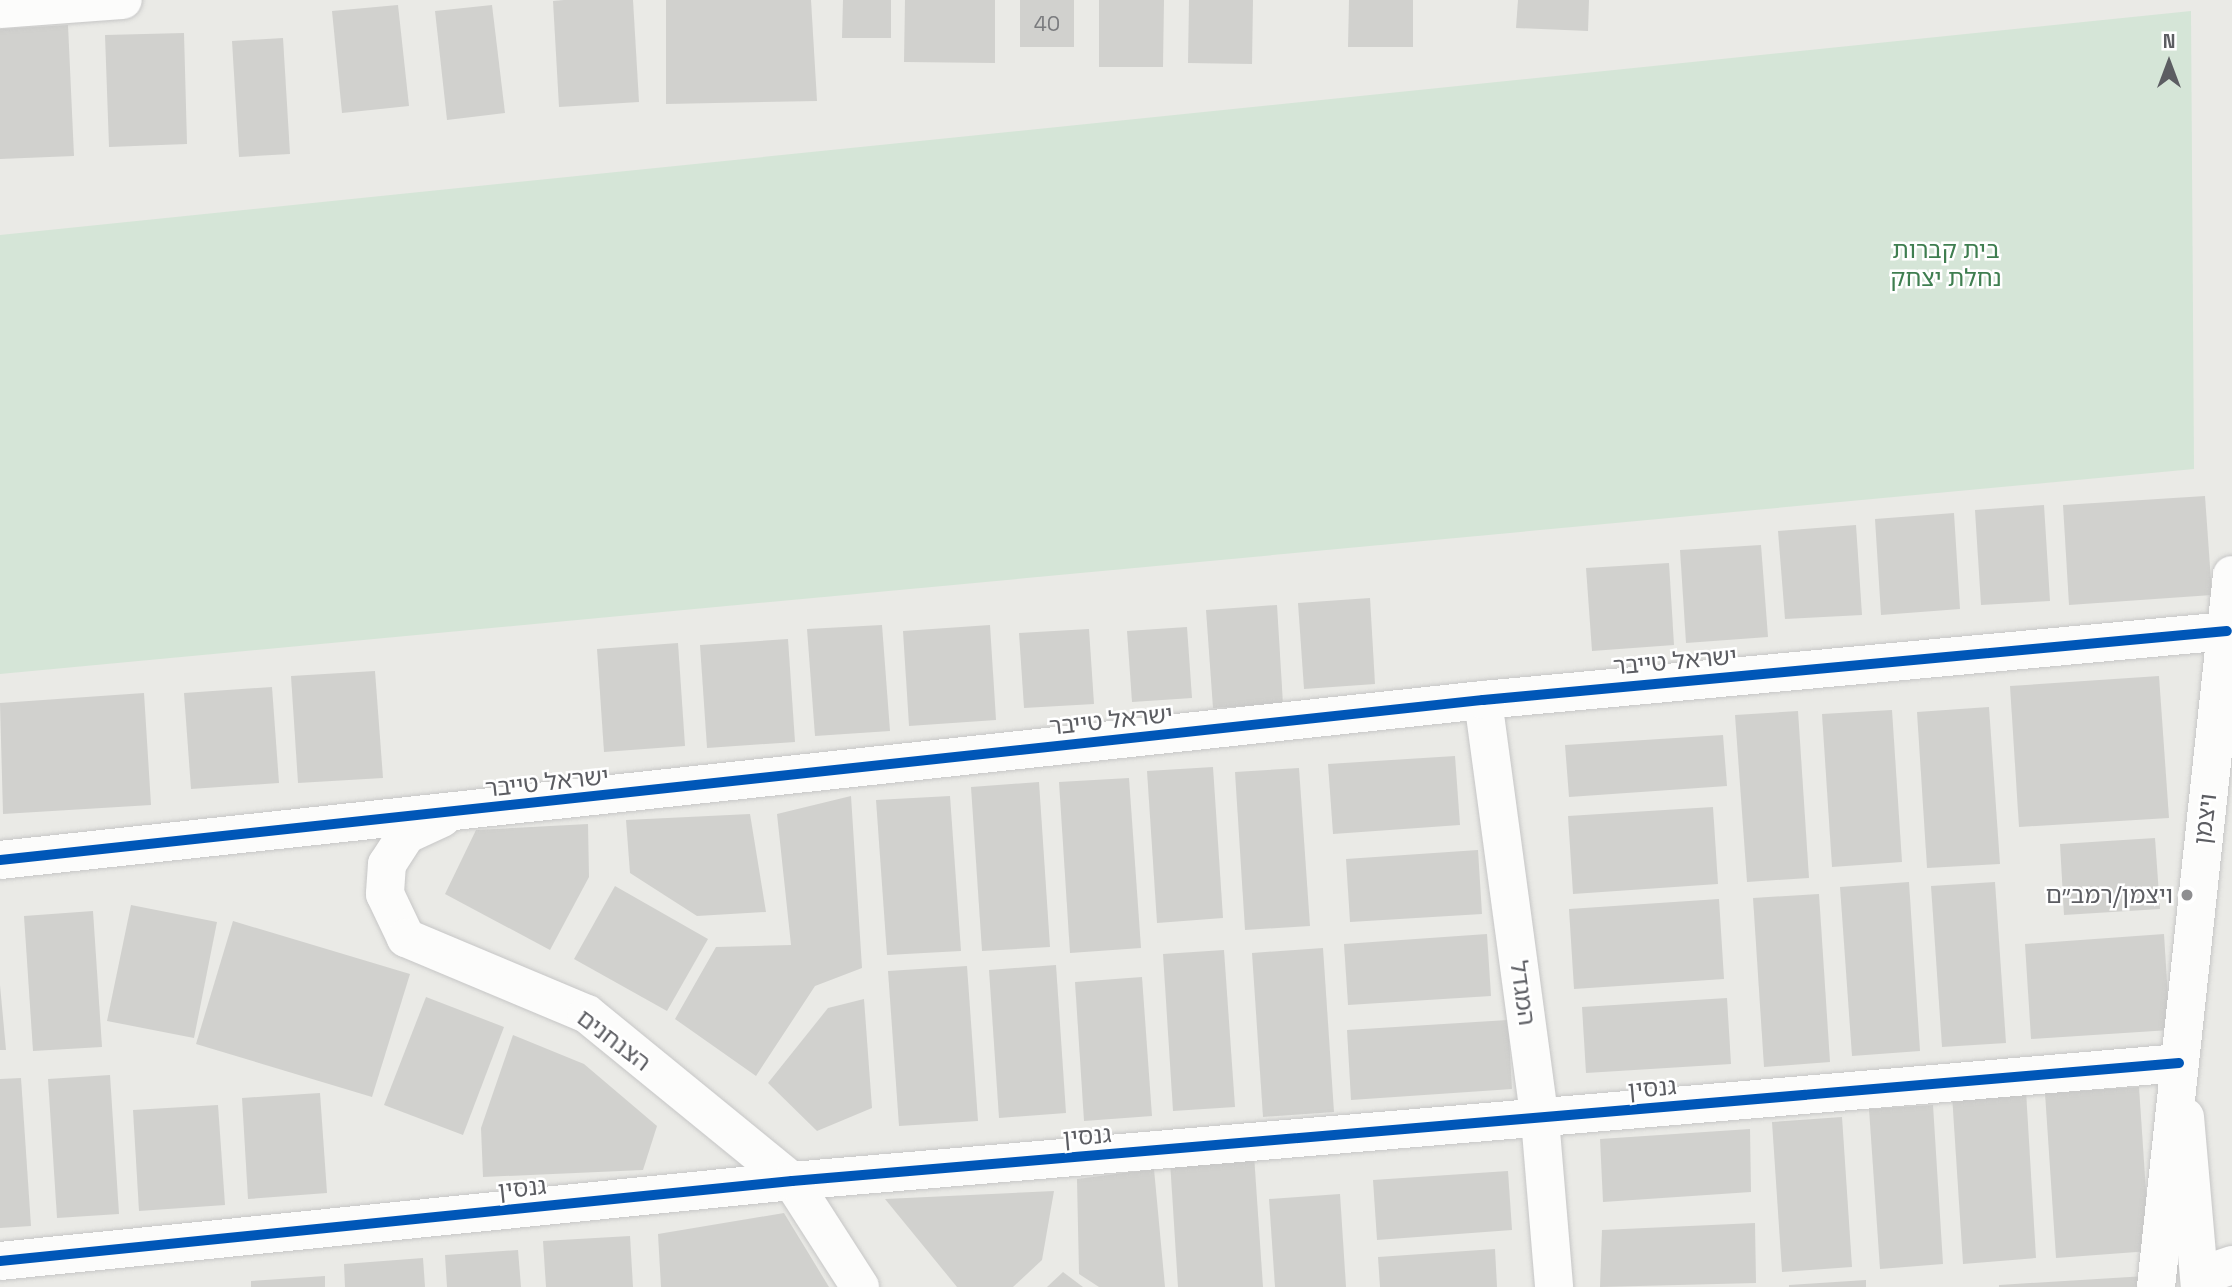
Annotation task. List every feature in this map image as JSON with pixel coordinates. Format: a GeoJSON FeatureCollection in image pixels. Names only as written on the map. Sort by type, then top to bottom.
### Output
{"type":"FeatureCollection","features":[{"type":"Feature","properties":{"kind":"street"},"geometry":{"type":"LineString","coordinates":[[0,9],[123,0]]}},
{"type":"Feature","properties":{"kind":"street","name":"ויצמן"},"geometry":{"type":"LineString","coordinates":[[2156,1287],[2179,1063],[2221,780],[2232,575]]}},
{"type":"Feature","properties":{"kind":"street","name":"ישראל טייבר"},"geometry":{"type":"LineString","coordinates":[[0,860],[450,814],[1483,699],[2227,631]]}},
{"type":"Feature","properties":{"kind":"street","name":"המגדל"},"geometry":{"type":"LineString","coordinates":[[1483,699],[1540,1119],[1554,1287]]}},
{"type":"Feature","properties":{"kind":"street","name":"הצנחנים"},"geometry":{"type":"LineString","coordinates":[[450,814],[406,835],[387,864],[385,894],[406,938],[587,1014],[792,1181],[860,1287]]}},
{"type":"Feature","properties":{"kind":"street","name":"ויצמן"},"geometry":{"type":"LineString","coordinates":[[2179,1063],[2211,1276]]}},
{"type":"Feature","properties":{"kind":"street","name":"גנסין"},"geometry":{"type":"LineString","coordinates":[[0,1261],[792,1181],[2179,1063]]}},
{"type":"Feature","properties":{"kind":"green space","name":"בית קברות נחלת יצחק"},"geometry":{"type":"Polygon","coordinates":[[[2191,11],[2194,469],[0,674],[0,235],[2191,11]]]}},
{"type":"Feature","properties":{"kind":"building"},"geometry":{"type":"Polygon","coordinates":[[[633,0],[639,102],[559,107],[553,1],[633,0]]]}},
{"type":"Feature","properties":{"kind":"building"},"geometry":{"type":"Polygon","coordinates":[[[666,0],[811,0],[817,101],[666,104],[666,0]]]}},
{"type":"Feature","properties":{"kind":"building"},"geometry":{"type":"Polygon","coordinates":[[[843,0],[891,0],[891,38],[842,38],[843,0]]]}},
{"type":"Feature","properties":{"kind":"building"},"geometry":{"type":"Polygon","coordinates":[[[905,0],[995,0],[995,63],[904,62],[905,0]]]}},
{"type":"Feature","properties":{"kind":"building"},"geometry":{"type":"Polygon","coordinates":[[[1020,0],[1074,0],[1074,47],[1020,47],[1020,0]]]}},
{"type":"Feature","properties":{"kind":"building"},"geometry":{"type":"Polygon","coordinates":[[[1099,0],[1164,0],[1163,67],[1099,67],[1099,0]]]}},
{"type":"Feature","properties":{"kind":"building"},"geometry":{"type":"Polygon","coordinates":[[[1189,0],[1253,0],[1252,64],[1188,63],[1189,0]]]}},
{"type":"Feature","properties":{"kind":"building"},"geometry":{"type":"Polygon","coordinates":[[[1349,0],[1413,0],[1413,47],[1348,47],[1349,0]]]}},
{"type":"Feature","properties":{"kind":"building"},"geometry":{"type":"Polygon","coordinates":[[[1518,0],[1589,0],[1588,31],[1516,28],[1518,0]]]}},
{"type":"Feature","properties":{"kind":"building"},"geometry":{"type":"Polygon","coordinates":[[[398,5],[409,106],[342,113],[332,11],[398,5]]]}},
{"type":"Feature","properties":{"kind":"building"},"geometry":{"type":"Polygon","coordinates":[[[492,5],[505,113],[447,120],[435,11],[492,5]]]}},
{"type":"Feature","properties":{"kind":"building"},"geometry":{"type":"Polygon","coordinates":[[[68,25],[74,156],[0,159],[0,29],[68,25]]]}},
{"type":"Feature","properties":{"kind":"building"},"geometry":{"type":"Polygon","coordinates":[[[184,33],[187,144],[109,147],[105,35],[184,33]]]}},
{"type":"Feature","properties":{"kind":"building"},"geometry":{"type":"Polygon","coordinates":[[[283,38],[290,154],[239,157],[232,41],[283,38]]]}},
{"type":"Feature","properties":{"kind":"building"},"geometry":{"type":"Polygon","coordinates":[[[2205,496],[2212,595],[2069,605],[2063,505],[2205,496]]]}},
{"type":"Feature","properties":{"kind":"building"},"geometry":{"type":"Polygon","coordinates":[[[2044,505],[2050,601],[1981,605],[1975,510],[2044,505]]]}},
{"type":"Feature","properties":{"kind":"building"},"geometry":{"type":"Polygon","coordinates":[[[1954,513],[1960,609],[1881,615],[1875,519],[1954,513]]]}},
{"type":"Feature","properties":{"kind":"building"},"geometry":{"type":"Polygon","coordinates":[[[1856,525],[1862,615],[1785,619],[1778,531],[1856,525]]]}},
{"type":"Feature","properties":{"kind":"building"},"geometry":{"type":"Polygon","coordinates":[[[1761,545],[1768,637],[1686,643],[1680,550],[1761,545]]]}},
{"type":"Feature","properties":{"kind":"building"},"geometry":{"type":"Polygon","coordinates":[[[1669,563],[1674,645],[1592,651],[1586,568],[1669,563]]]}},
{"type":"Feature","properties":{"kind":"building"},"geometry":{"type":"Polygon","coordinates":[[[1370,598],[1375,684],[1304,689],[1298,603],[1370,598]]]}},
{"type":"Feature","properties":{"kind":"building"},"geometry":{"type":"Polygon","coordinates":[[[1277,605],[1283,704],[1213,708],[1206,610],[1277,605]]]}},
{"type":"Feature","properties":{"kind":"building"},"geometry":{"type":"Polygon","coordinates":[[[882,625],[890,731],[815,736],[807,629],[882,625]]]}},
{"type":"Feature","properties":{"kind":"building"},"geometry":{"type":"Polygon","coordinates":[[[990,625],[996,720],[909,726],[903,631],[990,625]]]}},
{"type":"Feature","properties":{"kind":"building"},"geometry":{"type":"Polygon","coordinates":[[[1187,627],[1192,698],[1132,702],[1127,631],[1187,627]]]}},
{"type":"Feature","properties":{"kind":"building"},"geometry":{"type":"Polygon","coordinates":[[[1089,629],[1094,704],[1024,708],[1019,633],[1089,629]]]}},
{"type":"Feature","properties":{"kind":"building"},"geometry":{"type":"Polygon","coordinates":[[[788,639],[795,742],[707,748],[700,645],[788,639]]]}},
{"type":"Feature","properties":{"kind":"building"},"geometry":{"type":"Polygon","coordinates":[[[678,643],[685,746],[604,752],[597,649],[678,643]]]}},
{"type":"Feature","properties":{"kind":"building"},"geometry":{"type":"Polygon","coordinates":[[[375,671],[383,778],[298,783],[291,676],[375,671]]]}},
{"type":"Feature","properties":{"kind":"building"},"geometry":{"type":"Polygon","coordinates":[[[2159,676],[2169,818],[2019,827],[2010,686],[2159,676]]]}},
{"type":"Feature","properties":{"kind":"building"},"geometry":{"type":"Polygon","coordinates":[[[272,687],[279,783],[191,789],[184,693],[272,687]]]}},
{"type":"Feature","properties":{"kind":"building"},"geometry":{"type":"Polygon","coordinates":[[[144,693],[151,805],[3,814],[0,703],[144,693]]]}},
{"type":"Feature","properties":{"kind":"building"},"geometry":{"type":"Polygon","coordinates":[[[1989,707],[2000,864],[1927,868],[1917,712],[1989,707]]]}},
{"type":"Feature","properties":{"kind":"building"},"geometry":{"type":"Polygon","coordinates":[[[1892,710],[1902,862],[1832,867],[1822,714],[1892,710]]]}},
{"type":"Feature","properties":{"kind":"building"},"geometry":{"type":"Polygon","coordinates":[[[1798,711],[1809,878],[1747,882],[1735,715],[1798,711]]]}},
{"type":"Feature","properties":{"kind":"building"},"geometry":{"type":"Polygon","coordinates":[[[1723,735],[1727,786],[1569,797],[1565,745],[1723,735]]]}},
{"type":"Feature","properties":{"kind":"building"},"geometry":{"type":"Polygon","coordinates":[[[1455,756],[1460,825],[1333,834],[1328,764],[1455,756]]]}},
{"type":"Feature","properties":{"kind":"building"},"geometry":{"type":"Polygon","coordinates":[[[1213,767],[1223,918],[1157,923],[1147,771],[1213,767]]]}},
{"type":"Feature","properties":{"kind":"building"},"geometry":{"type":"Polygon","coordinates":[[[1299,768],[1310,926],[1245,930],[1235,772],[1299,768]]]}},
{"type":"Feature","properties":{"kind":"building"},"geometry":{"type":"Polygon","coordinates":[[[1129,778],[1141,948],[1070,953],[1059,782],[1129,778]]]}},
{"type":"Feature","properties":{"kind":"building"},"geometry":{"type":"Polygon","coordinates":[[[1039,782],[1050,947],[982,951],[971,787],[1039,782]]]}},
{"type":"Feature","properties":{"kind":"building"},"geometry":{"type":"Polygon","coordinates":[[[851,796],[862,968],[815,986],[756,1076],[675,1019],[716,947],[791,945],[777,814],[851,796]]]}},
{"type":"Feature","properties":{"kind":"building"},"geometry":{"type":"Polygon","coordinates":[[[950,796],[961,951],[887,955],[876,800],[950,796]]]}},
{"type":"Feature","properties":{"kind":"building"},"geometry":{"type":"Polygon","coordinates":[[[1713,807],[1718,884],[1573,894],[1568,816],[1713,807]]]}},
{"type":"Feature","properties":{"kind":"building"},"geometry":{"type":"Polygon","coordinates":[[[750,814],[766,912],[697,916],[630,873],[626,820],[750,814]]]}},
{"type":"Feature","properties":{"kind":"building"},"geometry":{"type":"Polygon","coordinates":[[[588,824],[589,877],[550,950],[445,894],[476,830],[588,824]]]}},
{"type":"Feature","properties":{"kind":"building"},"geometry":{"type":"Polygon","coordinates":[[[2155,838],[2160,909],[2064,915],[2060,844],[2155,838]]]}},
{"type":"Feature","properties":{"kind":"building"},"geometry":{"type":"Polygon","coordinates":[[[1478,850],[1482,914],[1350,922],[1346,859],[1478,850]]]}},
{"type":"Feature","properties":{"kind":"building"},"geometry":{"type":"Polygon","coordinates":[[[1909,882],[1920,1051],[1852,1056],[1840,887],[1909,882]]]}},
{"type":"Feature","properties":{"kind":"building"},"geometry":{"type":"Polygon","coordinates":[[[1995,882],[2006,1043],[1942,1047],[1931,886],[1995,882]]]}},
{"type":"Feature","properties":{"kind":"building"},"geometry":{"type":"Polygon","coordinates":[[[615,886],[708,939],[667,1011],[574,959],[615,886]]]}},
{"type":"Feature","properties":{"kind":"building"},"geometry":{"type":"Polygon","coordinates":[[[1819,894],[1830,1062],[1764,1067],[1753,898],[1819,894]]]}},
{"type":"Feature","properties":{"kind":"building"},"geometry":{"type":"Polygon","coordinates":[[[1719,899],[1724,979],[1574,989],[1569,909],[1719,899]]]}},
{"type":"Feature","properties":{"kind":"building"},"geometry":{"type":"Polygon","coordinates":[[[131,905],[217,922],[194,1038],[107,1021],[131,905]]]}},
{"type":"Feature","properties":{"kind":"building"},"geometry":{"type":"Polygon","coordinates":[[[93,911],[102,1047],[33,1051],[24,916],[93,911]]]}},
{"type":"Feature","properties":{"kind":"building"},"geometry":{"type":"Polygon","coordinates":[[[233,921],[410,974],[372,1097],[196,1044],[233,921]]]}},
{"type":"Feature","properties":{"kind":"building"},"geometry":{"type":"Polygon","coordinates":[[[1487,934],[1491,996],[1348,1005],[1344,944],[1487,934]]]}},
{"type":"Feature","properties":{"kind":"building"},"geometry":{"type":"Polygon","coordinates":[[[2164,934],[2170,1030],[2031,1039],[2025,944],[2164,934]]]}},
{"type":"Feature","properties":{"kind":"building"},"geometry":{"type":"Polygon","coordinates":[[[1323,948],[1334,1112],[1263,1117],[1252,953],[1323,948]]]}},
{"type":"Feature","properties":{"kind":"building"},"geometry":{"type":"Polygon","coordinates":[[[1224,950],[1235,1107],[1173,1111],[1163,954],[1224,950]]]}},
{"type":"Feature","properties":{"kind":"building"},"geometry":{"type":"Polygon","coordinates":[[[1056,965],[1066,1113],[999,1118],[989,970],[1056,965]]]}},
{"type":"Feature","properties":{"kind":"building"},"geometry":{"type":"Polygon","coordinates":[[[967,966],[978,1121],[899,1126],[888,971],[967,966]]]}},
{"type":"Feature","properties":{"kind":"building"},"geometry":{"type":"Polygon","coordinates":[[[1142,977],[1152,1116],[1084,1121],[1075,982],[1142,977]]]}},
{"type":"Feature","properties":{"kind":"building"},"geometry":{"type":"Polygon","coordinates":[[[0,985],[6,1050],[0,1050],[0,985]]]}},
{"type":"Feature","properties":{"kind":"building"},"geometry":{"type":"Polygon","coordinates":[[[426,997],[504,1027],[463,1135],[384,1105],[426,997]]]}},
{"type":"Feature","properties":{"kind":"building"},"geometry":{"type":"Polygon","coordinates":[[[1727,998],[1731,1064],[1586,1073],[1582,1007],[1727,998]]]}},
{"type":"Feature","properties":{"kind":"building"},"geometry":{"type":"Polygon","coordinates":[[[864,999],[872,1108],[817,1131],[768,1083],[828,1008],[864,999]]]}},
{"type":"Feature","properties":{"kind":"building"},"geometry":{"type":"Polygon","coordinates":[[[1508,1020],[1512,1089],[1351,1100],[1347,1030],[1508,1020]]]}},
{"type":"Feature","properties":{"kind":"building"},"geometry":{"type":"Polygon","coordinates":[[[513,1035],[584,1064],[657,1126],[643,1170],[483,1177],[481,1128],[513,1035]]]}},
{"type":"Feature","properties":{"kind":"building"},"geometry":{"type":"Polygon","coordinates":[[[110,1075],[119,1214],[57,1218],[48,1079],[110,1075]]]}},
{"type":"Feature","properties":{"kind":"building"},"geometry":{"type":"Polygon","coordinates":[[[21,1078],[31,1226],[0,1228],[0,1079],[21,1078]]]}},
{"type":"Feature","properties":{"kind":"building"},"geometry":{"type":"Polygon","coordinates":[[[2139,1087],[2150,1251],[2056,1258],[2045,1093],[2139,1087]]]}},
{"type":"Feature","properties":{"kind":"building"},"geometry":{"type":"Polygon","coordinates":[[[2026,1091],[2036,1258],[1963,1264],[1952,1095],[2026,1091]]]}},
{"type":"Feature","properties":{"kind":"building"},"geometry":{"type":"Polygon","coordinates":[[[320,1093],[327,1193],[248,1199],[242,1098],[320,1093]]]}},
{"type":"Feature","properties":{"kind":"building"},"geometry":{"type":"Polygon","coordinates":[[[218,1105],[225,1205],[139,1211],[133,1110],[218,1105]]]}},
{"type":"Feature","properties":{"kind":"building"},"geometry":{"type":"Polygon","coordinates":[[[1933,1105],[1943,1264],[1880,1269],[1869,1109],[1933,1105]]]}},
{"type":"Feature","properties":{"kind":"building"},"geometry":{"type":"Polygon","coordinates":[[[1842,1117],[1852,1267],[1782,1272],[1772,1122],[1842,1117]]]}},
{"type":"Feature","properties":{"kind":"building"},"geometry":{"type":"Polygon","coordinates":[[[1750,1129],[1751,1192],[1603,1202],[1600,1139],[1750,1129]]]}},
{"type":"Feature","properties":{"kind":"building"},"geometry":{"type":"Polygon","coordinates":[[[1254,1155],[1263,1287],[1178,1287],[1170,1161],[1254,1155]]]}},
{"type":"Feature","properties":{"kind":"building"},"geometry":{"type":"Polygon","coordinates":[[[1154,1169],[1165,1287],[1099,1287],[1079,1274],[1077,1179],[1154,1169]]]}},
{"type":"Feature","properties":{"kind":"building"},"geometry":{"type":"Polygon","coordinates":[[[1508,1171],[1512,1230],[1377,1240],[1373,1180],[1508,1171]]]}},
{"type":"Feature","properties":{"kind":"building"},"geometry":{"type":"Polygon","coordinates":[[[1054,1191],[1042,1260],[1013,1287],[957,1287],[885,1199],[1054,1191]]]}},
{"type":"Feature","properties":{"kind":"building"},"geometry":{"type":"Polygon","coordinates":[[[1340,1194],[1346,1287],[1275,1287],[1269,1199],[1340,1194]]]}},
{"type":"Feature","properties":{"kind":"building"},"geometry":{"type":"Polygon","coordinates":[[[784,1213],[829,1287],[661,1287],[658,1234],[784,1213]]]}},
{"type":"Feature","properties":{"kind":"building"},"geometry":{"type":"Polygon","coordinates":[[[1755,1223],[1756,1283],[1600,1287],[1602,1230],[1755,1223]]]}},
{"type":"Feature","properties":{"kind":"building"},"geometry":{"type":"Polygon","coordinates":[[[630,1236],[633,1287],[546,1287],[543,1241],[630,1236]]]}},
{"type":"Feature","properties":{"kind":"building"},"geometry":{"type":"Polygon","coordinates":[[[1495,1249],[1497,1287],[1380,1287],[1378,1257],[1495,1249]]]}},
{"type":"Feature","properties":{"kind":"building"},"geometry":{"type":"Polygon","coordinates":[[[518,1250],[521,1287],[447,1287],[445,1255],[518,1250]]]}},
{"type":"Feature","properties":{"kind":"building"},"geometry":{"type":"Polygon","coordinates":[[[423,1258],[425,1287],[345,1287],[344,1264],[423,1258]]]}},
{"type":"Feature","properties":{"kind":"building"},"geometry":{"type":"Polygon","coordinates":[[[1063,1272],[1083,1287],[1047,1287],[1063,1272]]]}},
{"type":"Feature","properties":{"kind":"building"},"geometry":{"type":"Polygon","coordinates":[[[325,1276],[325,1287],[251,1287],[251,1281],[325,1276]]]}},
{"type":"Feature","properties":{"kind":"building"},"geometry":{"type":"Polygon","coordinates":[[[2146,1276],[2147,1287],[1999,1287],[1999,1285],[2146,1276]]]}},
{"type":"Feature","properties":{"kind":"building"},"geometry":{"type":"Polygon","coordinates":[[[1866,1280],[1866,1287],[1789,1287],[1789,1285],[1866,1280]]]}},
{"type":"Feature","properties":{"kind":"cycle path"},"geometry":{"type":"LineString","coordinates":[[0,860],[1483,700],[2227,631]]}},
{"type":"Feature","properties":{"kind":"cycle path"},"geometry":{"type":"LineString","coordinates":[[0,1261],[792,1181],[2179,1063]]}},
{"type":"Feature","properties":{"kind":"place","name":"ויצמן/רמב״ם"},"geometry":{"type":"Point","coordinates":[2187,895]}}]}
